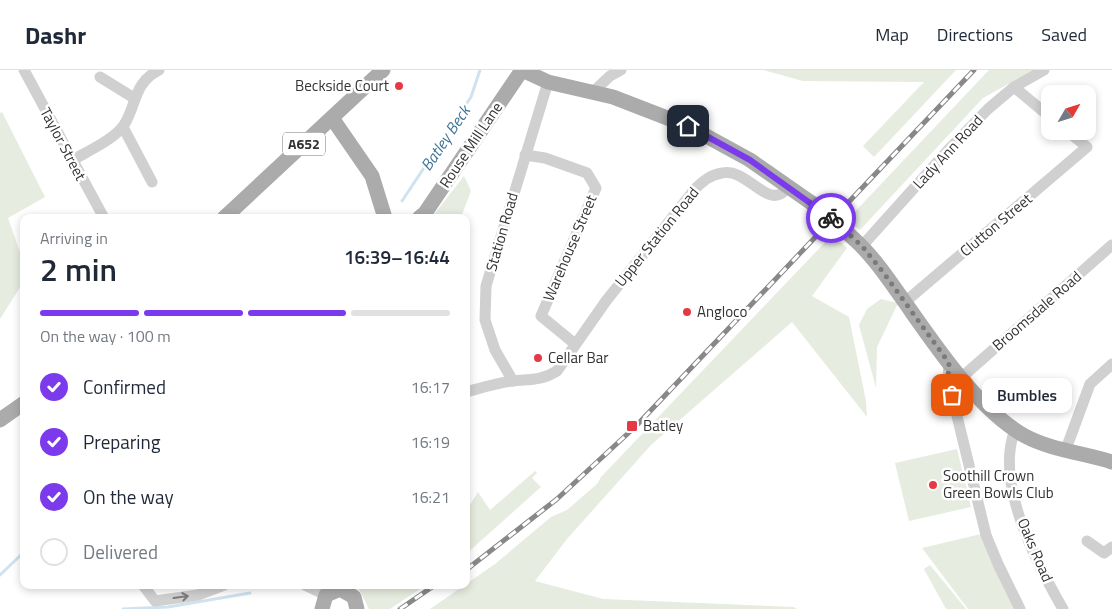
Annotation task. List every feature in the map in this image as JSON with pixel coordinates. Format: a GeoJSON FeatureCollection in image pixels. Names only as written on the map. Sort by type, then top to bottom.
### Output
{"type":"FeatureCollection","features":[{"type":"Feature","properties":{"kind":"main road","name":"A652"},"geometry":{"type":"LineString","coordinates":[[228,214],[383,70]]}},
{"type":"Feature","properties":{"kind":"main road"},"geometry":{"type":"LineString","coordinates":[[522,70],[548,82],[613,96],[688,126],[750,160],[823,211],[858,243],[905,302],[949,363],[991,410],[1015,430],[1039,442],[1112,462]]}},
{"type":"Feature","properties":{"kind":"main road","name":"Rouse Mill Lane"},"geometry":{"type":"LineString","coordinates":[[423,214],[522,70]]}},
{"type":"Feature","properties":{"kind":"main road"},"geometry":{"type":"LineString","coordinates":[[332,118],[372,176],[384,214]]}},
{"type":"Feature","properties":{"kind":"main road"},"geometry":{"type":"LineString","coordinates":[[0,420],[20,406]]}},
{"type":"Feature","properties":{"kind":"main road"},"geometry":{"type":"LineString","coordinates":[[324,602],[338,589]]}},
{"type":"Feature","properties":{"kind":"main road"},"geometry":{"type":"LineString","coordinates":[[343,589],[354,597],[356,609]]}},
{"type":"Feature","properties":{"kind":"street","name":"Taylor Street"},"geometry":{"type":"LineString","coordinates":[[24,70],[102,214]]}},
{"type":"Feature","properties":{"kind":"street"},"geometry":{"type":"LineString","coordinates":[[72,161],[123,127],[134,98],[151,74],[159,70]]}},
{"type":"Feature","properties":{"kind":"street"},"geometry":{"type":"LineString","coordinates":[[594,91],[610,76],[620,70]]}},
{"type":"Feature","properties":{"kind":"street","name":"Lady Ann Road"},"geometry":{"type":"LineString","coordinates":[[858,243],[1014,87],[1044,70]]}},
{"type":"Feature","properties":{"kind":"street"},"geometry":{"type":"LineString","coordinates":[[100,77],[134,98]]}},
{"type":"Feature","properties":{"kind":"street","name":"Station Road"},"geometry":{"type":"LineString","coordinates":[[513,381],[495,350],[485,320],[486,286],[548,82]]}},
{"type":"Feature","properties":{"kind":"street"},"geometry":{"type":"LineString","coordinates":[[1014,87],[1041,110]]}},
{"type":"Feature","properties":{"kind":"street"},"geometry":{"type":"LineString","coordinates":[[123,127],[152,182]]}},
{"type":"Feature","properties":{"kind":"street","name":"Clutton Street"},"geometry":{"type":"LineString","coordinates":[[905,302],[1087,147],[1079,140]]}},
{"type":"Feature","properties":{"kind":"street","name":"Warehouse Street"},"geometry":{"type":"LineString","coordinates":[[525,155],[545,158],[587,173],[596,188],[541,316],[575,344]]}},
{"type":"Feature","properties":{"kind":"street","name":"Upper Station Road"},"geometry":{"type":"LineString","coordinates":[[575,344],[606,301],[695,189],[708,177],[724,172],[736,174],[751,181],[768,194],[778,197],[783,195],[789,186]]}},
{"type":"Feature","properties":{"kind":"street","name":"Broomsdale Road"},"geometry":{"type":"LineString","coordinates":[[962,377],[1112,245]]}},
{"type":"Feature","properties":{"kind":"street"},"geometry":{"type":"LineString","coordinates":[[470,391],[513,381],[530,381],[552,374],[567,358],[575,344]]}},
{"type":"Feature","properties":{"kind":"street"},"geometry":{"type":"LineString","coordinates":[[949,363],[948,378],[986,535],[1020,609]]}},
{"type":"Feature","properties":{"kind":"street"},"geometry":{"type":"LineString","coordinates":[[1066,449],[1090,384],[1112,364]]}},
{"type":"Feature","properties":{"kind":"street","name":"Oaks Road"},"geometry":{"type":"LineString","coordinates":[[1015,430],[1010,448],[1012,490],[1030,543],[1044,575],[1063,609]]}},
{"type":"Feature","properties":{"kind":"street"},"geometry":{"type":"LineString","coordinates":[[1087,541],[1104,553],[1112,547]]}},
{"type":"Feature","properties":{"kind":"street"},"geometry":{"type":"LineString","coordinates":[[147,589],[155,601],[198,595],[214,589]]}},
{"type":"Feature","properties":{"kind":"street"},"geometry":{"type":"LineString","coordinates":[[309,589],[324,602]]}},
{"type":"Feature","properties":{"kind":"shaded area"},"geometry":{"type":"Polygon","coordinates":[[[763,70],[956,70],[874,157],[863,146],[924,82],[803,81],[763,70]]]}},
{"type":"Feature","properties":{"kind":"shaded area"},"geometry":{"type":"Polygon","coordinates":[[[989,70],[1033,70],[983,98],[860,230],[847,220],[989,70]]]}},
{"type":"Feature","properties":{"kind":"shaded area"},"geometry":{"type":"Polygon","coordinates":[[[2,112],[45,197],[8,218],[20,252],[20,287],[0,319],[0,113],[2,112]]]}},
{"type":"Feature","properties":{"kind":"shaded area"},"geometry":{"type":"Polygon","coordinates":[[[464,176],[471,191],[462,214],[434,214],[464,176]]]}},
{"type":"Feature","properties":{"kind":"shaded area"},"geometry":{"type":"Polygon","coordinates":[[[832,235],[847,248],[812,296],[849,317],[866,401],[867,417],[792,322],[651,445],[567,539],[535,581],[603,599],[794,607],[797,609],[430,609],[459,589],[470,589],[470,581],[495,564],[551,517],[567,510],[597,484],[601,477],[832,235]]]}},
{"type":"Feature","properties":{"kind":"shaded area"},"geometry":{"type":"Polygon","coordinates":[[[881,299],[898,303],[877,347],[876,388],[859,325],[867,309],[881,299]]]}},
{"type":"Feature","properties":{"kind":"shaded area","name":"Soothill Crown Green Bowls Club"},"geometry":{"type":"Polygon","coordinates":[[[957,449],[971,507],[909,521],[895,463],[957,449]]]}},
{"type":"Feature","properties":{"kind":"shaded area"},"geometry":{"type":"Polygon","coordinates":[[[535,471],[537,473],[532,478],[541,487],[470,550],[470,505],[478,492],[490,510],[535,471]]]}},
{"type":"Feature","properties":{"kind":"shaded area"},"geometry":{"type":"Polygon","coordinates":[[[981,534],[1016,609],[968,609],[922,548],[981,534]]]}},
{"type":"Feature","properties":{"kind":"shaded area"},"geometry":{"type":"Polygon","coordinates":[[[930,565],[966,609],[946,609],[924,569],[930,565]]]}},
{"type":"Feature","properties":{"kind":"shaded area"},"geometry":{"type":"Polygon","coordinates":[[[359,589],[420,589],[390,609],[369,609],[359,589]]]}},
{"type":"Feature","properties":{"kind":"waterway","name":"Batley Beck"},"geometry":{"type":"LineString","coordinates":[[402,201],[471,97],[480,70]]}},
{"type":"Feature","properties":{"kind":"waterway","name":"Batley Beck"},"geometry":{"type":"LineString","coordinates":[[0,575],[20,556]]}},
{"type":"Feature","properties":{"kind":"waterway"},"geometry":{"type":"LineString","coordinates":[[123,609],[168,607],[250,593]]}},
{"type":"Feature","properties":{"kind":"railway"},"geometry":{"type":"LineString","coordinates":[[470,567],[557,499],[636,426],[974,70]]}},
{"type":"Feature","properties":{"kind":"railway"},"geometry":{"type":"LineString","coordinates":[[400,609],[429,589]]}},
{"type":"Feature","properties":{"kind":"way so far"},"geometry":{"type":"LineString","coordinates":[[831,218],[862,246],[949,363],[948,378],[952,395]]}},
{"type":"Feature","properties":{"kind":"place","name":"Beckside Court"},"geometry":{"type":"Point","coordinates":[399,86]}},
{"type":"Feature","properties":{"kind":"place","name":"Angloco"},"geometry":{"type":"Point","coordinates":[687,312]}},
{"type":"Feature","properties":{"kind":"place","name":"Cellar Bar"},"geometry":{"type":"Point","coordinates":[538,358]}},
{"type":"Feature","properties":{"kind":"place","name":"Bumbles"},"geometry":{"type":"Point","coordinates":[952,395]}},
{"type":"Feature","properties":{"kind":"place","name":"Batley"},"geometry":{"type":"Point","coordinates":[632,426]}},
{"type":"Feature","properties":{"kind":"place","name":"Soothill Crown Green Bowls Club"},"geometry":{"type":"Point","coordinates":[933,485]}},
{"type":"Feature","properties":{"kind":"route"},"geometry":{"type":"LineString","coordinates":[[688,126],[750,160],[789,186],[831,218]]}}]}
